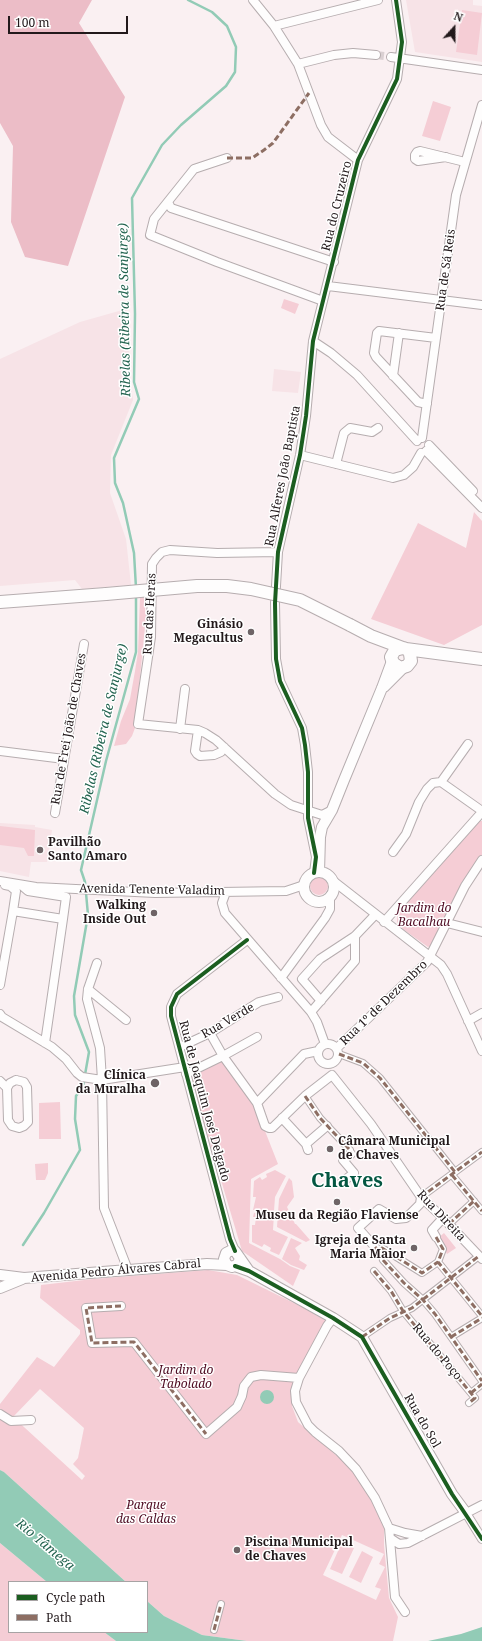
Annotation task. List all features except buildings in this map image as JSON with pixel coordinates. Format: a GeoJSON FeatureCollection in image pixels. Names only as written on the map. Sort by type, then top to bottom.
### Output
{"type":"FeatureCollection","features":[{"type":"Feature","properties":{"kind":"main road"},"geometry":{"type":"LineString","coordinates":[[0,602],[197,586],[251,588],[300,600],[371,636],[404,649],[482,660]]}},
{"type":"Feature","properties":{"kind":"main road"},"geometry":{"type":"LineString","coordinates":[[371,636],[391,659],[395,666],[406,666],[450,656]]}},
{"type":"Feature","properties":{"kind":"main road"},"geometry":{"type":"LineString","coordinates":[[391,659],[395,650],[404,649],[410,654],[411,661],[406,666]]}},
{"type":"Feature","properties":{"kind":"street"},"geometry":{"type":"LineString","coordinates":[[253,0],[274,26],[298,64],[321,125],[328,137],[358,160]]}},
{"type":"Feature","properties":{"kind":"street"},"geometry":{"type":"LineString","coordinates":[[274,26],[378,0]]}},
{"type":"Feature","properties":{"kind":"street","name":"Rua do Cruzeiro"},"geometry":{"type":"LineString","coordinates":[[314,341],[358,160],[398,79],[402,42],[396,0]]}},
{"type":"Feature","properties":{"kind":"street"},"geometry":{"type":"LineString","coordinates":[[298,64],[334,55],[353,53],[376,55]]}},
{"type":"Feature","properties":{"kind":"street"},"geometry":{"type":"LineString","coordinates":[[391,57],[482,70]]}},
{"type":"Feature","properties":{"kind":"street","name":"Rua de Sá Reis"},"geometry":{"type":"LineString","coordinates":[[419,440],[427,404],[456,195],[464,162],[482,105]]}},
{"type":"Feature","properties":{"kind":"street"},"geometry":{"type":"LineString","coordinates":[[227,158],[194,169],[154,219],[150,234],[217,262],[323,301]]}},
{"type":"Feature","properties":{"kind":"street"},"geometry":{"type":"LineString","coordinates":[[446,158],[464,162]]}},
{"type":"Feature","properties":{"kind":"street"},"geometry":{"type":"LineString","coordinates":[[168,202],[171,208],[334,262]]}},
{"type":"Feature","properties":{"kind":"street"},"geometry":{"type":"LineString","coordinates":[[328,286],[482,305]]}},
{"type":"Feature","properties":{"kind":"street"},"geometry":{"type":"LineString","coordinates":[[427,404],[418,402],[375,355],[377,333],[382,330],[436,338]]}},
{"type":"Feature","properties":{"kind":"street"},"geometry":{"type":"LineString","coordinates":[[393,376],[399,333]]}},
{"type":"Feature","properties":{"kind":"street"},"geometry":{"type":"LineString","coordinates":[[300,455],[393,478],[404,475],[413,467],[425,450],[427,441],[419,440],[352,371],[331,352],[314,341]]}},
{"type":"Feature","properties":{"kind":"street","name":"Rua Alferes João Baptista"},"geometry":{"type":"LineString","coordinates":[[314,341],[306,416],[300,455],[278,552],[275,603],[276,659],[280,681],[302,728],[308,768],[308,811],[316,857],[316,872]]}},
{"type":"Feature","properties":{"kind":"street"},"geometry":{"type":"LineString","coordinates":[[336,464],[344,433],[350,428],[372,432],[378,428]]}},
{"type":"Feature","properties":{"kind":"street"},"geometry":{"type":"LineString","coordinates":[[419,440],[415,444],[416,449],[425,450],[482,500]]}},
{"type":"Feature","properties":{"kind":"street"},"geometry":{"type":"LineString","coordinates":[[425,450],[482,508]]}},
{"type":"Feature","properties":{"kind":"street","name":"Rua das Heras"},"geometry":{"type":"LineString","coordinates":[[180,729],[138,724],[151,637],[152,564],[162,552],[170,550],[278,552]]}},
{"type":"Feature","properties":{"kind":"street","name":"Rua de Frei João de Chaves"},"geometry":{"type":"LineString","coordinates":[[55,813],[84,644]]}},
{"type":"Feature","properties":{"kind":"street"},"geometry":{"type":"LineString","coordinates":[[316,872],[320,834],[332,810],[382,688],[391,659]]}},
{"type":"Feature","properties":{"kind":"street"},"geometry":{"type":"LineString","coordinates":[[382,688],[406,666]]}},
{"type":"Feature","properties":{"kind":"street"},"geometry":{"type":"LineString","coordinates":[[185,689],[180,729],[198,730],[216,740],[278,796],[293,806],[322,815],[332,810]]}},
{"type":"Feature","properties":{"kind":"street"},"geometry":{"type":"LineString","coordinates":[[198,730],[195,751],[200,756],[214,755],[220,752],[224,747]]}},
{"type":"Feature","properties":{"kind":"street"},"geometry":{"type":"LineString","coordinates":[[442,782],[468,744]]}},
{"type":"Feature","properties":{"kind":"street"},"geometry":{"type":"LineString","coordinates":[[0,751],[64,759]]}},
{"type":"Feature","properties":{"kind":"street"},"geometry":{"type":"LineString","coordinates":[[384,922],[482,812],[442,782],[433,783],[427,789],[419,802],[406,834],[393,852]]}},
{"type":"Feature","properties":{"kind":"street"},"geometry":{"type":"LineString","coordinates":[[281,978],[330,909],[330,896],[334,888],[327,866],[326,846],[332,810]]}},
{"type":"Feature","properties":{"kind":"street","name":"Rua 1º de Dezembro"},"geometry":{"type":"LineString","coordinates":[[338,1051],[423,967],[431,957],[465,886],[482,860]]}},
{"type":"Feature","properties":{"kind":"street"},"geometry":{"type":"LineString","coordinates":[[316,872],[331,878],[375,915],[431,957],[445,971],[482,1051]]}},
{"type":"Feature","properties":{"kind":"street"},"geometry":{"type":"LineString","coordinates":[[316,872],[307,878],[304,886],[306,894],[313,900],[322,901],[330,896]]}},
{"type":"Feature","properties":{"kind":"street"},"geometry":{"type":"LineString","coordinates":[[0,883],[10,886],[16,891],[0,984]]}},
{"type":"Feature","properties":{"kind":"street","name":"Avenida Tenente Valadim"},"geometry":{"type":"LineString","coordinates":[[0,883],[36,887],[155,893],[286,891],[304,886]]}},
{"type":"Feature","properties":{"kind":"street"},"geometry":{"type":"LineString","coordinates":[[22,885],[28,891],[66,897],[45,1043]]}},
{"type":"Feature","properties":{"kind":"street"},"geometry":{"type":"LineString","coordinates":[[226,892],[222,903],[224,911],[247,940],[311,1012],[317,1022],[325,1044]]}},
{"type":"Feature","properties":{"kind":"street"},"geometry":{"type":"LineString","coordinates":[[13,911],[63,918]]}},
{"type":"Feature","properties":{"kind":"street"},"geometry":{"type":"LineString","coordinates":[[321,1001],[302,979],[320,959],[355,936],[375,915]]}},
{"type":"Feature","properties":{"kind":"street"},"geometry":{"type":"LineString","coordinates":[[447,923],[482,932]]}},
{"type":"Feature","properties":{"kind":"street"},"geometry":{"type":"LineString","coordinates":[[311,1012],[355,961],[355,936]]}},
{"type":"Feature","properties":{"kind":"street","name":"Rua de Joaquim José Delgado"},"geometry":{"type":"LineString","coordinates":[[231,1258],[230,1239],[171,1016],[173,1001],[177,994],[247,940]]}},
{"type":"Feature","properties":{"kind":"street"},"geometry":{"type":"LineString","coordinates":[[98,963],[88,989],[87,999],[100,1048],[104,1208],[128,1270]]}},
{"type":"Feature","properties":{"kind":"street"},"geometry":{"type":"LineString","coordinates":[[88,989],[126,1020]]}},
{"type":"Feature","properties":{"kind":"street","name":"Rua Verde"},"geometry":{"type":"LineString","coordinates":[[180,1047],[210,1032],[259,1002],[278,997]]}},
{"type":"Feature","properties":{"kind":"street"},"geometry":{"type":"LineString","coordinates":[[468,1020],[482,1012]]}},
{"type":"Feature","properties":{"kind":"street"},"geometry":{"type":"LineString","coordinates":[[0,1014],[2,1017],[45,1043],[66,1059],[77,1074],[86,1078],[102,1080],[186,1070],[224,1056],[257,1037]]}},
{"type":"Feature","properties":{"kind":"street"},"geometry":{"type":"LineString","coordinates":[[210,1032],[224,1056],[257,1103],[265,1126],[269,1128],[272,1128],[305,1096],[332,1075],[332,1064]]}},
{"type":"Feature","properties":{"kind":"street"},"geometry":{"type":"LineString","coordinates":[[257,1103],[304,1054],[318,1051],[325,1044],[332,1044],[338,1051],[363,1063],[380,1078],[482,1211]]}},
{"type":"Feature","properties":{"kind":"street"},"geometry":{"type":"LineString","coordinates":[[318,1051],[318,1058],[322,1063],[332,1064],[337,1061],[338,1051]]}},
{"type":"Feature","properties":{"kind":"street","name":"Rua Direita"},"geometry":{"type":"LineString","coordinates":[[332,1075],[371,1124],[421,1197],[481,1258]]}},
{"type":"Feature","properties":{"kind":"street"},"geometry":{"type":"LineString","coordinates":[[0,1081],[7,1088],[8,1120],[12,1126],[16,1128],[22,1127],[26,1124],[28,1119],[27,1087],[24,1082],[18,1080],[12,1081],[7,1088]]}},
{"type":"Feature","properties":{"kind":"street"},"geometry":{"type":"LineString","coordinates":[[305,1096],[327,1126],[350,1150],[351,1154],[343,1160],[354,1173],[341,1183]]}},
{"type":"Feature","properties":{"kind":"street"},"geometry":{"type":"LineString","coordinates":[[282,1118],[307,1147],[327,1126]]}},
{"type":"Feature","properties":{"kind":"street"},"geometry":{"type":"LineString","coordinates":[[474,1201],[432,1230],[443,1249],[438,1262],[422,1274],[382,1248],[378,1251],[358,1228],[380,1208],[396,1219],[406,1218],[420,1204],[421,1197],[482,1152]]}},
{"type":"Feature","properties":{"kind":"street"},"geometry":{"type":"LineString","coordinates":[[231,1258],[249,1271],[333,1318],[362,1337],[390,1318],[412,1308],[481,1258]]}},
{"type":"Feature","properties":{"kind":"street","name":"Avenida Pedro Álvares Cabral"},"geometry":{"type":"LineString","coordinates":[[24,1278],[207,1264],[231,1258]]}},
{"type":"Feature","properties":{"kind":"street"},"geometry":{"type":"LineString","coordinates":[[383,1260],[404,1283],[423,1300],[482,1381]]}},
{"type":"Feature","properties":{"kind":"street"},"geometry":{"type":"LineString","coordinates":[[438,1262],[482,1317],[451,1338]]}},
{"type":"Feature","properties":{"kind":"street","name":"Rua do Poço"},"geometry":{"type":"LineString","coordinates":[[374,1271],[391,1291],[403,1311],[471,1393]]}},
{"type":"Feature","properties":{"kind":"street"},"geometry":{"type":"LineString","coordinates":[[0,1275],[24,1278]]}},
{"type":"Feature","properties":{"kind":"street"},"geometry":{"type":"LineString","coordinates":[[0,1288],[24,1278]]}},
{"type":"Feature","properties":{"kind":"street"},"geometry":{"type":"LineString","coordinates":[[121,1306],[86,1308],[92,1343],[134,1342],[206,1434],[237,1406],[242,1396],[244,1386],[251,1377],[261,1375],[299,1378]]}},
{"type":"Feature","properties":{"kind":"street"},"geometry":{"type":"LineString","coordinates":[[333,1318],[327,1326],[299,1378],[295,1391],[296,1402],[305,1419],[315,1432],[339,1451],[356,1469],[375,1498],[389,1528],[395,1596],[405,1612]]}},
{"type":"Feature","properties":{"kind":"street","name":"Rua do Sol"},"geometry":{"type":"LineString","coordinates":[[362,1337],[452,1494],[466,1513]]}},
{"type":"Feature","properties":{"kind":"street"},"geometry":{"type":"LineString","coordinates":[[469,1403],[475,1398],[471,1393],[482,1384]]}},
{"type":"Feature","properties":{"kind":"street"},"geometry":{"type":"LineString","coordinates":[[0,1414],[12,1421],[31,1420]]}},
{"type":"Feature","properties":{"kind":"street"},"geometry":{"type":"LineString","coordinates":[[390,1538],[400,1544],[408,1543],[482,1505]]}},
{"type":"Feature","properties":{"kind":"street"},"geometry":{"type":"LineString","coordinates":[[466,1513],[482,1539]]}},
{"type":"Feature","properties":{"kind":"street"},"geometry":{"type":"LineString","coordinates":[[389,1528],[405,1534],[422,1536]]}},
{"type":"Feature","properties":{"kind":"street"},"geometry":{"type":"LineString","coordinates":[[214,1630],[221,1604]]}},
{"type":"Feature","properties":{"kind":"shaded area"},"geometry":{"type":"Polygon","coordinates":[[[0,0],[92,0],[79,23],[125,97],[68,266],[25,257],[11,222],[13,146],[0,123],[0,0]]]}},
{"type":"Feature","properties":{"kind":"shaded area"},"geometry":{"type":"Polygon","coordinates":[[[406,0],[473,0],[473,5],[482,6],[482,62],[415,52],[406,0]]]}},
{"type":"Feature","properties":{"kind":"shaded area"},"geometry":{"type":"Polygon","coordinates":[[[126,309],[130,330],[128,366],[133,400],[111,455],[110,493],[126,539],[131,585],[82,589],[75,580],[0,586],[0,359],[80,322],[126,309]]]}},
{"type":"Feature","properties":{"kind":"shaded area"},"geometry":{"type":"Polygon","coordinates":[[[274,369],[301,372],[298,393],[272,391],[274,369]]]}},
{"type":"Feature","properties":{"kind":"shaded area"},"geometry":{"type":"Polygon","coordinates":[[[0,823],[35,825],[35,827],[52,830],[47,862],[31,862],[29,877],[0,871],[0,823]]]}},
{"type":"Feature","properties":{"kind":"green space"},"geometry":{"type":"Polygon","coordinates":[[[462,10],[482,13],[477,55],[456,52],[462,10]]]}},
{"type":"Feature","properties":{"kind":"green space"},"geometry":{"type":"Polygon","coordinates":[[[433,101],[451,107],[440,141],[422,136],[433,101]]]}},
{"type":"Feature","properties":{"kind":"green space"},"geometry":{"type":"Polygon","coordinates":[[[284,299],[299,304],[295,314],[281,308],[284,299]]]}},
{"type":"Feature","properties":{"kind":"green space"},"geometry":{"type":"Polygon","coordinates":[[[474,512],[482,521],[482,625],[444,645],[371,619],[418,523],[466,548],[474,512]]]}},
{"type":"Feature","properties":{"kind":"green space"},"geometry":{"type":"Polygon","coordinates":[[[140,597],[145,597],[145,614],[149,616],[148,623],[145,626],[135,728],[132,736],[126,744],[114,746],[121,721],[130,699],[135,671],[138,652],[140,597]]]}},
{"type":"Feature","properties":{"kind":"green space","name":"Jardim do Bacalhau"},"geometry":{"type":"Polygon","coordinates":[[[480,821],[482,821],[482,856],[436,944],[428,947],[400,927],[397,922],[397,914],[480,821]]]}},
{"type":"Feature","properties":{"kind":"green space"},"geometry":{"type":"Polygon","coordinates":[[[0,826],[35,830],[34,856],[28,856],[24,848],[0,845],[0,826]]]}},
{"type":"Feature","properties":{"kind":"green space"},"geometry":{"type":"Polygon","coordinates":[[[319,877],[325,880],[328,886],[325,892],[319,895],[313,892],[310,886],[313,880],[319,877]]]}},
{"type":"Feature","properties":{"kind":"green space"},"geometry":{"type":"Polygon","coordinates":[[[219,1058],[254,1103],[278,1164],[251,1179],[249,1243],[300,1270],[293,1286],[242,1251],[189,1072],[219,1058]]]}},
{"type":"Feature","properties":{"kind":"green space"},"geometry":{"type":"Polygon","coordinates":[[[60,1102],[61,1139],[39,1139],[39,1103],[60,1102]]]}},
{"type":"Feature","properties":{"kind":"green space"},"geometry":{"type":"Polygon","coordinates":[[[48,1163],[48,1173],[45,1180],[36,1180],[35,1164],[48,1163]]]}},
{"type":"Feature","properties":{"kind":"green space"},"geometry":{"type":"Polygon","coordinates":[[[275,1170],[286,1176],[275,1197],[274,1211],[253,1210],[256,1197],[253,1197],[254,1181],[260,1177],[262,1180],[267,1177],[266,1174],[275,1170]]]}},
{"type":"Feature","properties":{"kind":"green space"},"geometry":{"type":"Polygon","coordinates":[[[289,1178],[292,1181],[294,1197],[287,1207],[295,1224],[310,1240],[306,1242],[277,1227],[279,1199],[289,1178]]]}},
{"type":"Feature","properties":{"kind":"green space"},"geometry":{"type":"Polygon","coordinates":[[[254,1213],[274,1214],[273,1230],[288,1237],[279,1255],[270,1251],[271,1248],[264,1244],[262,1247],[252,1242],[252,1225],[255,1225],[256,1217],[253,1217],[254,1213]]]}},
{"type":"Feature","properties":{"kind":"green space"},"geometry":{"type":"Polygon","coordinates":[[[444,1233],[456,1248],[447,1254],[438,1238],[444,1233]]]}},
{"type":"Feature","properties":{"kind":"green space"},"geometry":{"type":"Polygon","coordinates":[[[291,1238],[302,1243],[295,1248],[300,1256],[299,1260],[307,1265],[304,1270],[291,1265],[282,1259],[291,1238]]]}},
{"type":"Feature","properties":{"kind":"green space","name":"Jardim do Tabolado"},"geometry":{"type":"Polygon","coordinates":[[[208,1270],[237,1275],[304,1308],[331,1324],[299,1369],[292,1391],[292,1406],[298,1422],[352,1469],[371,1500],[384,1527],[384,1545],[389,1598],[398,1617],[393,1641],[247,1641],[202,1635],[164,1616],[148,1602],[148,1581],[125,1581],[0,1470],[0,1404],[37,1357],[54,1367],[80,1334],[80,1330],[40,1298],[41,1285],[93,1279],[208,1270]],[[40,1389],[13,1417],[82,1480],[85,1476],[73,1464],[78,1458],[84,1428],[40,1389]],[[342,1535],[323,1575],[376,1600],[381,1589],[375,1587],[385,1567],[379,1564],[384,1554],[342,1535]]]}},
{"type":"Feature","properties":{"kind":"green space"},"geometry":{"type":"Polygon","coordinates":[[[342,1542],[354,1548],[342,1574],[330,1569],[342,1542]]]}},
{"type":"Feature","properties":{"kind":"green space"},"geometry":{"type":"Polygon","coordinates":[[[0,1543],[46,1581],[8,1581],[8,1633],[105,1633],[116,1641],[0,1641],[0,1543]]]}},
{"type":"Feature","properties":{"kind":"green space"},"geometry":{"type":"Polygon","coordinates":[[[362,1551],[373,1557],[361,1583],[349,1577],[362,1551]]]}},
{"type":"Feature","properties":{"kind":"water"},"geometry":{"type":"Polygon","coordinates":[[[267,1390],[272,1392],[274,1397],[272,1402],[267,1404],[262,1402],[260,1397],[262,1392],[267,1390]]]}},
{"type":"Feature","properties":{"kind":"water","name":"Rio Tâmega"},"geometry":{"type":"Polygon","coordinates":[[[0,1470],[125,1581],[46,1581],[0,1543],[0,1470]]]}},
{"type":"Feature","properties":{"kind":"water"},"geometry":{"type":"Polygon","coordinates":[[[148,1602],[164,1616],[202,1635],[247,1641],[116,1641],[105,1633],[148,1633],[148,1602]]]}},
{"type":"Feature","properties":{"kind":"water"},"geometry":{"type":"Polygon","coordinates":[[[482,1627],[482,1641],[428,1641],[461,1634],[482,1627]]]}},
{"type":"Feature","properties":{"kind":"waterway","name":"Ribelas (Ribeira de Sanjurge)"},"geometry":{"type":"LineString","coordinates":[[136,588],[134,553],[123,503],[115,483],[114,458],[139,399],[134,382],[135,314],[132,198],[162,145],[181,125],[226,86],[235,72],[236,47],[227,26],[212,12],[188,0]]}},
{"type":"Feature","properties":{"kind":"waterway","name":"Ribelas (Ribeira de Sanjurge)"},"geometry":{"type":"LineString","coordinates":[[23,1245],[44,1213],[80,1150],[75,1119],[76,1096],[83,1086],[89,1052],[75,1015],[74,996],[88,915],[85,882],[81,870],[106,761],[136,652],[136,595]]}},
{"type":"Feature","properties":{"kind":"tunnel"},"geometry":{"type":"LineString","coordinates":[[376,55],[391,57]]}},
{"type":"Feature","properties":{"kind":"marked path"},"geometry":{"type":"LineString","coordinates":[[227,158],[252,158],[273,143],[309,93]]}},
{"type":"Feature","properties":{"kind":"marked path"},"geometry":{"type":"LineString","coordinates":[[339,1054],[363,1063],[380,1078],[455,1172]]}},
{"type":"Feature","properties":{"kind":"marked path"},"geometry":{"type":"LineString","coordinates":[[305,1096],[320,1118],[350,1150],[351,1154]]}},
{"type":"Feature","properties":{"kind":"marked path"},"geometry":{"type":"LineString","coordinates":[[421,1197],[482,1152]]}},
{"type":"Feature","properties":{"kind":"marked path"},"geometry":{"type":"LineString","coordinates":[[452,1175],[482,1211]]}},
{"type":"Feature","properties":{"kind":"marked path"},"geometry":{"type":"LineString","coordinates":[[449,1224],[474,1201]]}},
{"type":"Feature","properties":{"kind":"marked path"},"geometry":{"type":"LineString","coordinates":[[436,1237],[443,1249],[438,1262],[482,1316]]}},
{"type":"Feature","properties":{"kind":"marked path"},"geometry":{"type":"LineString","coordinates":[[375,1247],[378,1251],[382,1248],[422,1273],[438,1262]]}},
{"type":"Feature","properties":{"kind":"marked path"},"geometry":{"type":"LineString","coordinates":[[362,1337],[390,1318],[412,1308],[479,1256]]}},
{"type":"Feature","properties":{"kind":"marked path"},"geometry":{"type":"LineString","coordinates":[[383,1260],[435,1314],[482,1381]]}},
{"type":"Feature","properties":{"kind":"marked path"},"geometry":{"type":"LineString","coordinates":[[374,1271],[391,1291],[403,1311],[475,1398],[469,1403]]}},
{"type":"Feature","properties":{"kind":"marked path"},"geometry":{"type":"LineString","coordinates":[[121,1306],[86,1308],[92,1343],[134,1342],[206,1434]]}},
{"type":"Feature","properties":{"kind":"marked path"},"geometry":{"type":"LineString","coordinates":[[451,1337],[482,1318]]}},
{"type":"Feature","properties":{"kind":"marked path"},"geometry":{"type":"LineString","coordinates":[[471,1393],[482,1384]]}},
{"type":"Feature","properties":{"kind":"marked path"},"geometry":{"type":"LineString","coordinates":[[214,1630],[221,1604]]}},
{"type":"Feature","properties":{"kind":"cycle path"},"geometry":{"type":"LineString","coordinates":[[314,873],[316,857],[308,818],[308,772],[302,728],[280,681],[276,659],[275,603],[278,552],[300,455],[306,416],[313,341],[358,160],[397,79],[402,42],[396,0]]}},
{"type":"Feature","properties":{"kind":"cycle path"},"geometry":{"type":"LineString","coordinates":[[235,1251],[230,1239],[171,1016],[171,1007],[177,994],[247,940]]}},
{"type":"Feature","properties":{"kind":"cycle path"},"geometry":{"type":"LineString","coordinates":[[235,1266],[249,1271],[333,1318],[362,1337],[452,1494],[482,1539]]}},
{"type":"Feature","properties":{"kind":"place","name":"Ginásio Megacultus"},"geometry":{"type":"Point","coordinates":[251,632]}},
{"type":"Feature","properties":{"kind":"place","name":"Pavilhão Santo Amaro"},"geometry":{"type":"Point","coordinates":[40,850]}},
{"type":"Feature","properties":{"kind":"place","name":"Walking Inside Out"},"geometry":{"type":"Point","coordinates":[154,913]}},
{"type":"Feature","properties":{"kind":"place","name":"Clínica da Muralha"},"geometry":{"type":"Point","coordinates":[155,1083]}},
{"type":"Feature","properties":{"kind":"place","name":"Câmara Municipal de Chaves"},"geometry":{"type":"Point","coordinates":[330,1149]}},
{"type":"Feature","properties":{"kind":"place","name":"Museu da Região Flaviense"},"geometry":{"type":"Point","coordinates":[337,1202]}},
{"type":"Feature","properties":{"kind":"place","name":"Igreja de Santa Maria Maior"},"geometry":{"type":"Point","coordinates":[414,1248]}},
{"type":"Feature","properties":{"kind":"place","name":"Piscina Municipal de Chaves"},"geometry":{"type":"Point","coordinates":[237,1550]}},
{"type":"Feature","properties":{"kind":"district","name":"Chaves"},"geometry":{"type":"Point","coordinates":[347,1181]}},
{"type":"Feature","properties":{"kind":"park label","name":"Parque das Caldas"},"geometry":{"type":"Point","coordinates":[146,1513]}}]}
